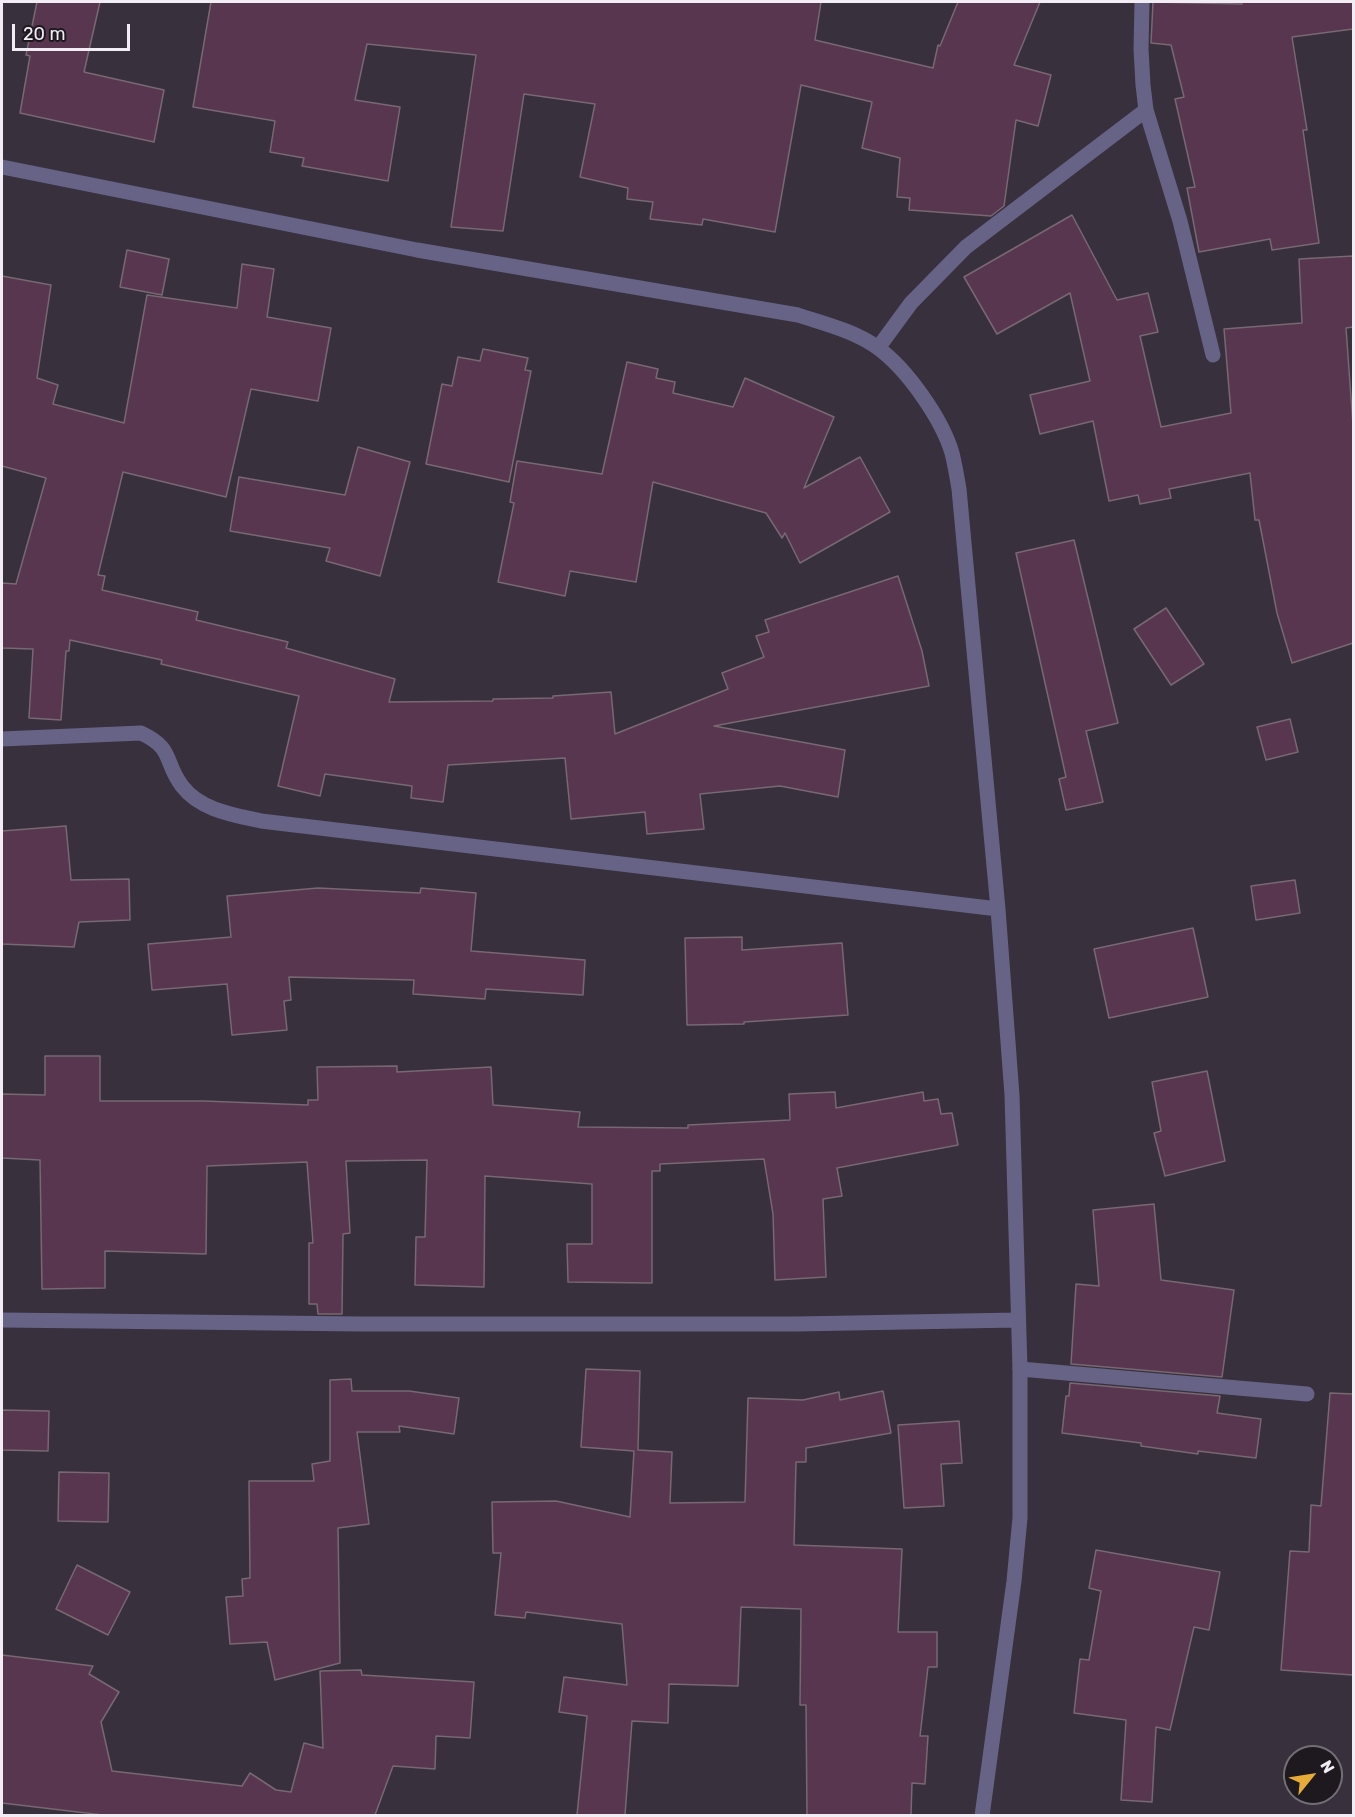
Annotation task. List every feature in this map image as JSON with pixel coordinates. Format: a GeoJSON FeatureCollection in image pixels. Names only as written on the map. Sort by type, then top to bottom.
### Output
{"type":"FeatureCollection","features":[{"type":"Feature","properties":{"kind":"street"},"geometry":{"type":"LineString","coordinates":[[1142,2],[1141,49],[1146,110],[1180,221],[1213,355]]}},
{"type":"Feature","properties":{"kind":"street"},"geometry":{"type":"LineString","coordinates":[[878,348],[911,303],[966,247],[1146,110]]}},
{"type":"Feature","properties":{"kind":"street"},"geometry":{"type":"LineString","coordinates":[[2,167],[417,250],[798,315],[842,330],[878,348],[910,379],[935,415],[952,451],[959,489],[998,909],[1012,1095],[1020,1369],[1019,1529],[982,1815]]}},
{"type":"Feature","properties":{"kind":"street"},"geometry":{"type":"LineString","coordinates":[[2,739],[141,733],[156,740],[165,750],[183,788],[194,797],[221,812],[261,821],[998,909]]}},
{"type":"Feature","properties":{"kind":"street"},"geometry":{"type":"LineString","coordinates":[[2,1320],[796,1324],[1017,1320]]}},
{"type":"Feature","properties":{"kind":"street"},"geometry":{"type":"LineString","coordinates":[[1020,1369],[1307,1394]]}},
{"type":"Feature","properties":{"kind":"building"},"geometry":{"type":"Polygon","coordinates":[[[37,2],[100,2],[84,72],[164,90],[154,142],[20,113],[30,56],[26,55],[37,2]]]}},
{"type":"Feature","properties":{"kind":"building"},"geometry":{"type":"Polygon","coordinates":[[[211,2],[821,2],[815,40],[933,68],[938,45],[940,46],[958,2],[1040,2],[1014,65],[1051,75],[1038,126],[1016,120],[1004,206],[991,216],[909,210],[910,198],[897,197],[900,158],[862,148],[872,102],[801,85],[775,232],[703,219],[702,225],[650,219],[653,202],[627,199],[628,188],[580,177],[595,104],[524,94],[503,231],[451,227],[476,55],[367,44],[355,100],[400,107],[388,181],[302,166],[304,158],[270,152],[275,121],[193,107],[211,2]]]}},
{"type":"Feature","properties":{"kind":"building"},"geometry":{"type":"Polygon","coordinates":[[[1153,2],[1242,4],[1241,2],[1353,2],[1353,29],[1292,37],[1307,130],[1303,130],[1319,243],[1272,250],[1270,239],[1199,252],[1187,188],[1195,187],[1175,99],[1184,97],[1171,45],[1151,43],[1153,2]]]}},
{"type":"Feature","properties":{"kind":"building"},"geometry":{"type":"Polygon","coordinates":[[[1072,215],[1117,300],[1148,293],[1158,332],[1140,336],[1161,427],[1231,413],[1224,329],[1302,323],[1299,259],[1353,256],[1353,327],[1346,328],[1353,425],[1353,643],[1292,663],[1277,613],[1259,520],[1255,520],[1250,473],[1169,489],[1171,498],[1140,504],[1138,495],[1109,501],[1093,421],[1040,434],[1030,395],[1090,381],[1070,293],[997,334],[964,277],[1072,215]]]}},
{"type":"Feature","properties":{"kind":"building"},"geometry":{"type":"Polygon","coordinates":[[[127,250],[169,259],[162,295],[120,287],[127,250]]]}},
{"type":"Feature","properties":{"kind":"building"},"geometry":{"type":"Polygon","coordinates":[[[242,264],[274,269],[267,317],[331,328],[318,401],[251,389],[226,497],[123,472],[98,575],[105,576],[102,590],[198,612],[196,620],[288,642],[286,648],[395,679],[389,702],[493,701],[493,699],[553,698],[553,696],[611,692],[615,734],[728,689],[722,673],[764,657],[756,636],[769,632],[765,620],[898,576],[922,651],[929,686],[714,726],[845,750],[838,797],[780,786],[700,794],[704,829],[647,834],[645,812],[571,819],[565,758],[448,765],[443,802],[411,798],[412,786],[325,774],[320,796],[278,786],[299,696],[161,664],[162,660],[70,640],[69,651],[66,651],[61,720],[29,718],[33,649],[2,648],[2,583],[16,584],[46,478],[2,466],[2,276],[51,285],[37,378],[58,385],[53,404],[124,423],[147,295],[237,308],[242,264]]]}},
{"type":"Feature","properties":{"kind":"building"},"geometry":{"type":"Polygon","coordinates":[[[483,349],[528,358],[525,370],[531,371],[509,482],[426,464],[442,384],[452,386],[458,357],[480,361],[483,349]]]}},
{"type":"Feature","properties":{"kind":"building"},"geometry":{"type":"Polygon","coordinates":[[[627,362],[658,369],[656,378],[675,382],[673,393],[733,407],[745,378],[834,417],[804,488],[860,457],[890,512],[800,563],[785,533],[782,538],[766,513],[653,482],[636,582],[570,571],[565,596],[498,582],[514,503],[510,502],[517,461],[602,474],[627,362]]]}},
{"type":"Feature","properties":{"kind":"building"},"geometry":{"type":"Polygon","coordinates":[[[358,447],[410,462],[380,576],[326,561],[330,548],[230,531],[239,477],[345,495],[358,447]]]}},
{"type":"Feature","properties":{"kind":"building"},"geometry":{"type":"Polygon","coordinates":[[[1074,540],[1118,723],[1086,731],[1103,802],[1066,810],[1059,779],[1066,777],[1016,553],[1074,540]]]}},
{"type":"Feature","properties":{"kind":"building"},"geometry":{"type":"Polygon","coordinates":[[[1166,608],[1204,664],[1171,685],[1134,629],[1166,608]]]}},
{"type":"Feature","properties":{"kind":"building"},"geometry":{"type":"Polygon","coordinates":[[[1290,719],[1298,752],[1266,760],[1257,727],[1290,719]]]}},
{"type":"Feature","properties":{"kind":"building"},"geometry":{"type":"Polygon","coordinates":[[[66,826],[71,880],[129,879],[130,920],[79,922],[74,947],[2,944],[2,831],[66,826]]]}},
{"type":"Feature","properties":{"kind":"building"},"geometry":{"type":"Polygon","coordinates":[[[1295,880],[1300,913],[1256,920],[1251,886],[1295,880]]]}},
{"type":"Feature","properties":{"kind":"building"},"geometry":{"type":"Polygon","coordinates":[[[318,888],[420,893],[421,888],[476,893],[471,951],[585,960],[583,995],[486,989],[485,999],[413,994],[414,980],[289,977],[291,1000],[284,1001],[287,1030],[232,1035],[227,984],[152,990],[148,944],[231,937],[227,896],[318,888]]]}},
{"type":"Feature","properties":{"kind":"building"},"geometry":{"type":"Polygon","coordinates":[[[1193,928],[1208,997],[1109,1018],[1094,949],[1193,928]]]}},
{"type":"Feature","properties":{"kind":"building"},"geometry":{"type":"Polygon","coordinates":[[[742,937],[742,950],[842,943],[848,1015],[744,1022],[744,1024],[687,1025],[685,938],[742,937]]]}},
{"type":"Feature","properties":{"kind":"building"},"geometry":{"type":"Polygon","coordinates":[[[45,1056],[100,1056],[100,1101],[204,1101],[308,1105],[308,1100],[318,1100],[317,1067],[397,1066],[397,1072],[491,1067],[493,1105],[580,1112],[578,1127],[688,1128],[688,1125],[790,1120],[789,1094],[835,1092],[836,1108],[923,1092],[924,1101],[938,1099],[941,1114],[952,1113],[958,1145],[837,1168],[842,1196],[823,1199],[826,1277],[775,1280],[773,1214],[764,1159],[660,1164],[660,1171],[652,1171],[652,1283],[568,1282],[567,1244],[592,1244],[592,1184],[485,1176],[484,1287],[415,1285],[416,1237],[425,1237],[427,1160],[346,1161],[350,1233],[343,1234],[342,1314],[318,1314],[317,1304],[309,1304],[309,1243],[313,1243],[307,1162],[207,1166],[206,1254],[105,1251],[105,1288],[42,1289],[40,1160],[2,1158],[2,1094],[45,1095],[45,1056]]]}},
{"type":"Feature","properties":{"kind":"building"},"geometry":{"type":"Polygon","coordinates":[[[1207,1071],[1225,1161],[1165,1176],[1154,1133],[1161,1131],[1152,1082],[1207,1071]]]}},
{"type":"Feature","properties":{"kind":"building"},"geometry":{"type":"Polygon","coordinates":[[[1154,1204],[1161,1280],[1234,1290],[1222,1377],[1071,1364],[1076,1284],[1099,1286],[1093,1210],[1154,1204]]]}},
{"type":"Feature","properties":{"kind":"building"},"geometry":{"type":"Polygon","coordinates":[[[586,1369],[640,1371],[638,1450],[672,1452],[670,1503],[745,1502],[748,1398],[803,1400],[839,1392],[840,1400],[883,1391],[891,1433],[806,1448],[806,1462],[796,1462],[794,1545],[902,1549],[898,1632],[937,1632],[937,1667],[928,1667],[920,1736],[928,1736],[925,1784],[912,1783],[911,1815],[807,1815],[806,1705],[800,1705],[801,1609],[741,1607],[738,1686],[669,1684],[668,1723],[632,1721],[625,1815],[577,1815],[587,1716],[559,1712],[564,1677],[627,1685],[622,1624],[526,1612],[525,1618],[495,1615],[501,1553],[493,1553],[492,1502],[556,1501],[630,1517],[634,1451],[581,1447],[586,1369]]]}},
{"type":"Feature","properties":{"kind":"building"},"geometry":{"type":"Polygon","coordinates":[[[351,1379],[352,1391],[409,1391],[459,1398],[454,1434],[399,1426],[400,1432],[357,1432],[369,1524],[338,1528],[340,1663],[275,1680],[267,1642],[230,1644],[226,1597],[243,1596],[242,1579],[250,1578],[249,1481],[314,1481],[312,1464],[330,1461],[330,1380],[351,1379]]]}},
{"type":"Feature","properties":{"kind":"building"},"geometry":{"type":"Polygon","coordinates":[[[1070,1383],[1220,1396],[1217,1413],[1261,1419],[1256,1458],[1198,1451],[1198,1454],[1141,1446],[1141,1443],[1062,1433],[1066,1396],[1069,1396],[1070,1383]]]}},
{"type":"Feature","properties":{"kind":"building"},"geometry":{"type":"Polygon","coordinates":[[[1330,1393],[1353,1394],[1353,1675],[1281,1670],[1290,1551],[1309,1552],[1311,1505],[1321,1506],[1330,1393]]]}},
{"type":"Feature","properties":{"kind":"building"},"geometry":{"type":"Polygon","coordinates":[[[2,1410],[49,1411],[48,1451],[2,1450],[2,1410]]]}},
{"type":"Feature","properties":{"kind":"building"},"geometry":{"type":"Polygon","coordinates":[[[959,1421],[962,1463],[941,1464],[944,1506],[904,1508],[898,1425],[959,1421]]]}},
{"type":"Feature","properties":{"kind":"building"},"geometry":{"type":"Polygon","coordinates":[[[59,1472],[109,1473],[108,1522],[58,1521],[59,1472]]]}},
{"type":"Feature","properties":{"kind":"building"},"geometry":{"type":"Polygon","coordinates":[[[1096,1550],[1220,1572],[1209,1630],[1194,1627],[1170,1730],[1156,1727],[1152,1802],[1121,1800],[1126,1720],[1074,1713],[1080,1659],[1089,1660],[1101,1591],[1089,1588],[1096,1550]]]}},
{"type":"Feature","properties":{"kind":"building"},"geometry":{"type":"Polygon","coordinates":[[[77,1565],[130,1592],[108,1635],[56,1609],[77,1565]]]}},
{"type":"Feature","properties":{"kind":"building"},"geometry":{"type":"Polygon","coordinates":[[[2,1655],[93,1666],[89,1674],[119,1692],[101,1722],[112,1771],[242,1786],[250,1773],[276,1790],[291,1792],[304,1743],[323,1748],[320,1671],[361,1670],[362,1675],[474,1682],[470,1738],[436,1736],[435,1769],[393,1766],[375,1815],[103,1815],[2,1803],[2,1655]]]}}]}
